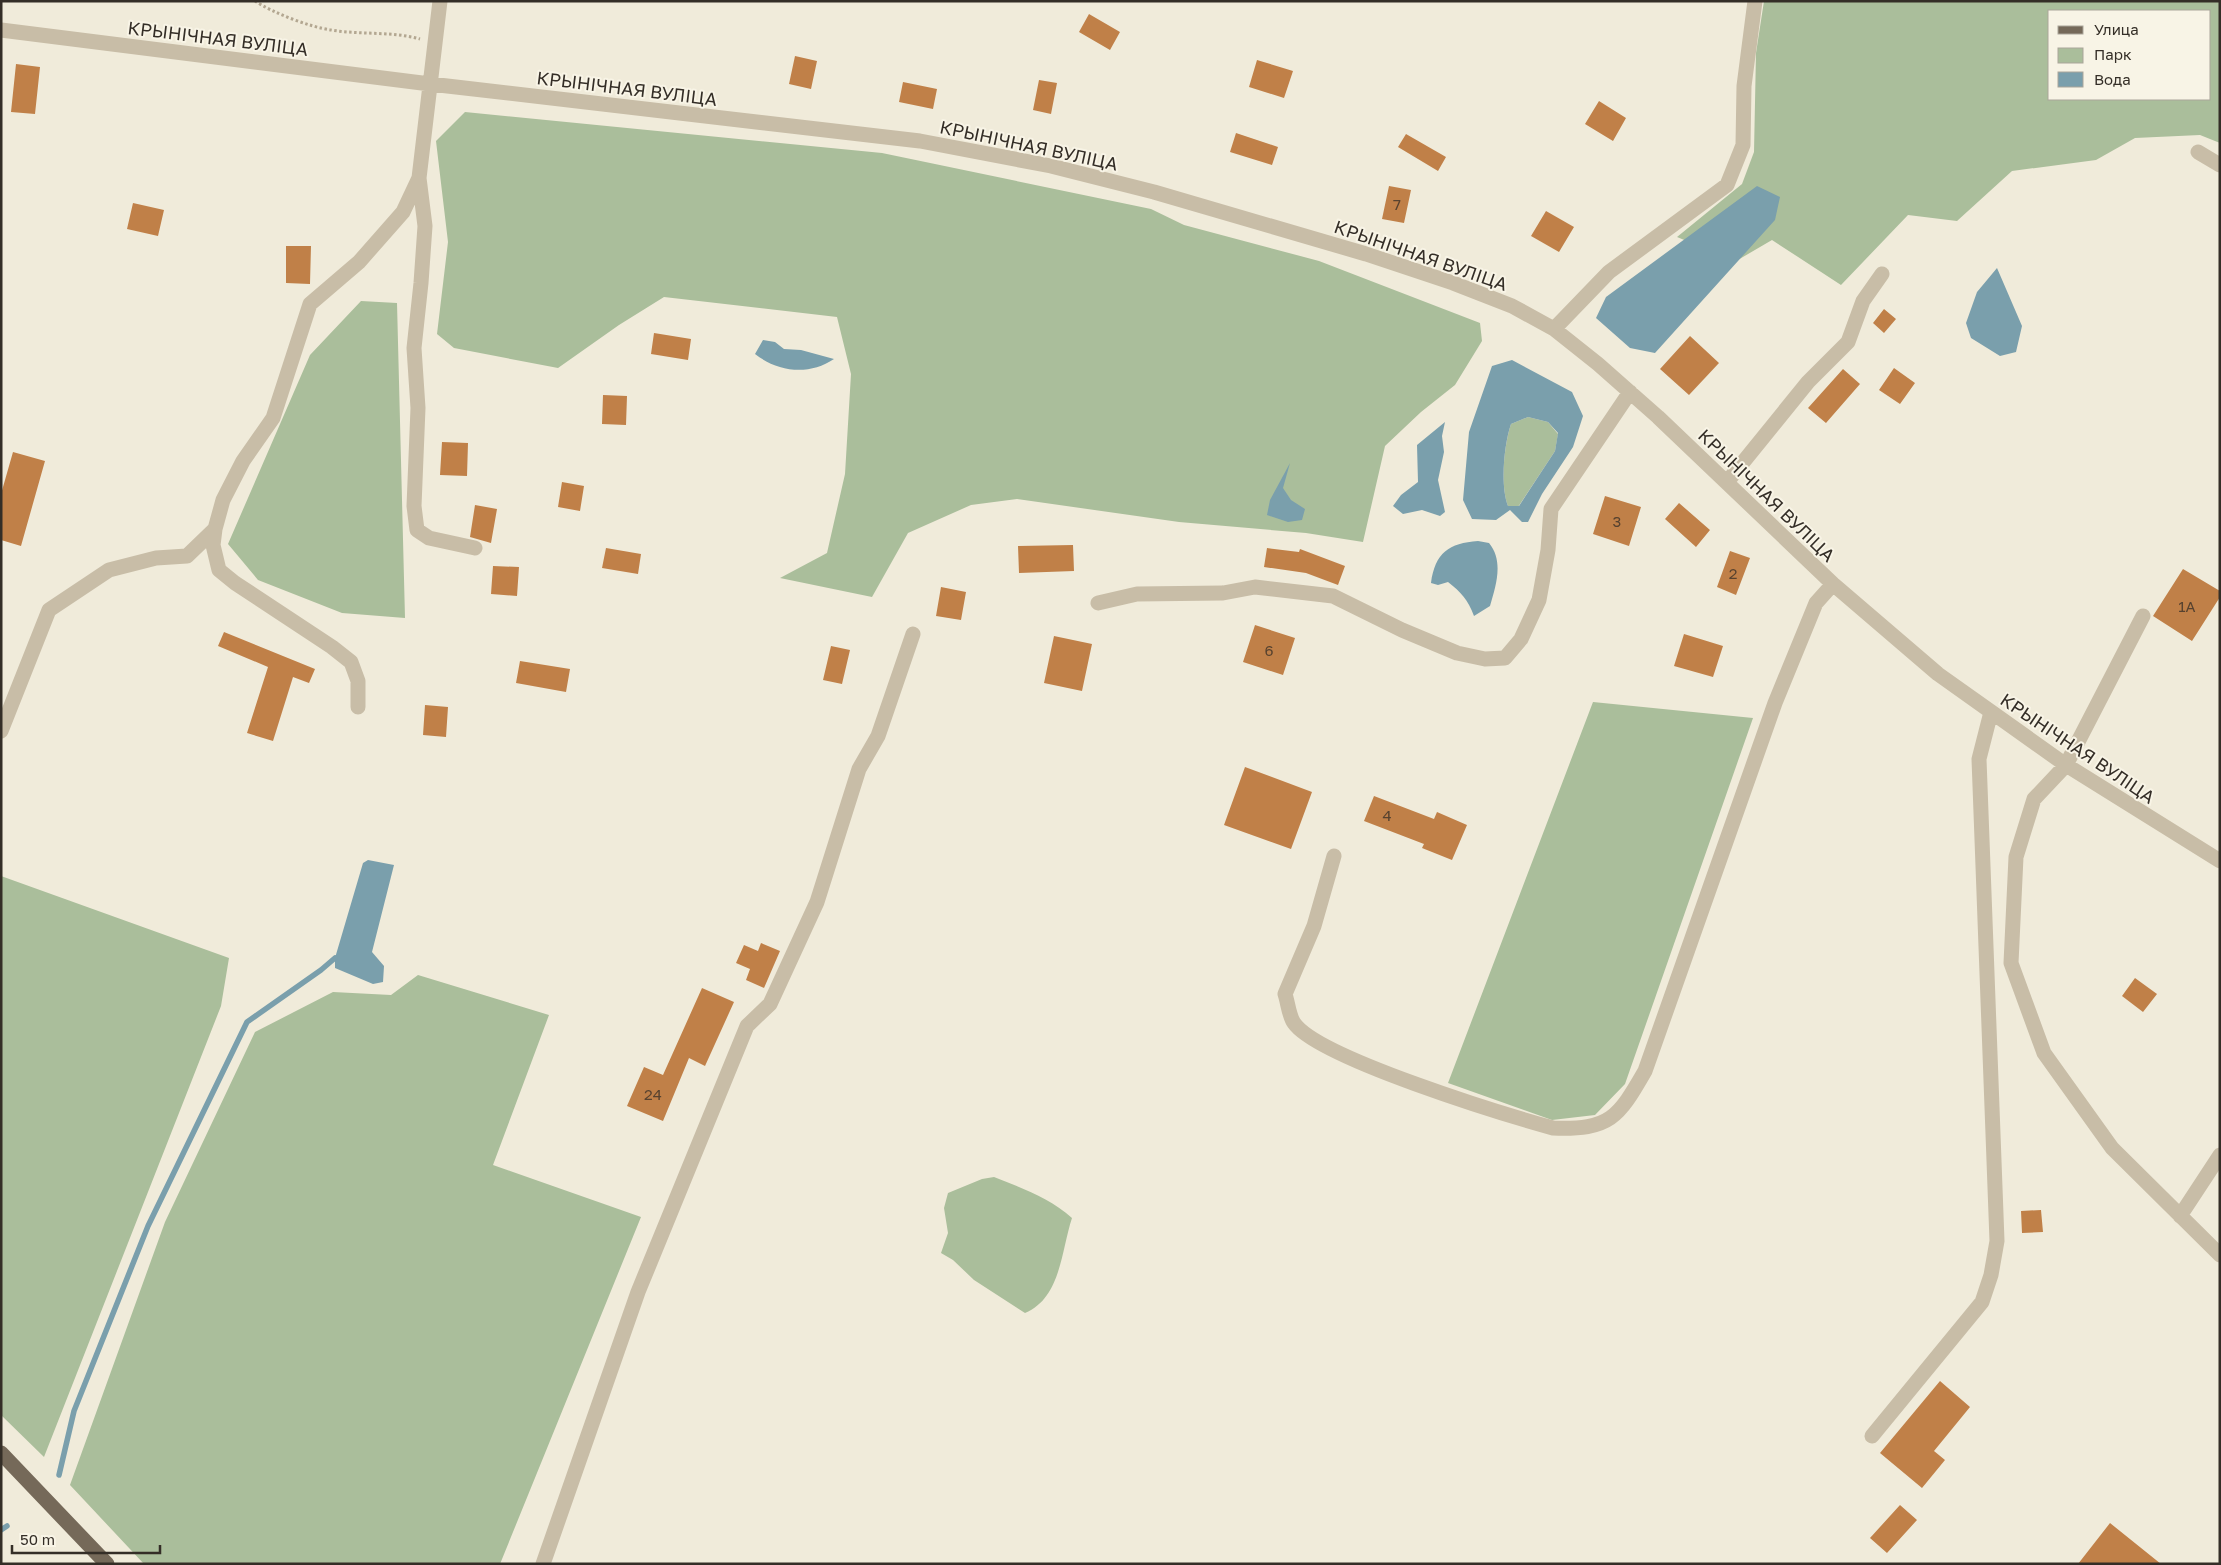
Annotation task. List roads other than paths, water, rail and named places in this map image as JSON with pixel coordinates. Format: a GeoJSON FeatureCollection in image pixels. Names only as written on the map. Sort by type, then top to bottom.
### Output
{"type":"FeatureCollection","features":[{"type":"Feature","properties":{"kind":"main road"},"geometry":{"type":"LineString","coordinates":[[1,1453],[108,1564]]}},
{"type":"Feature","properties":{"kind":"street"},"geometry":{"type":"LineString","coordinates":[[440,1],[419,178],[425,226],[422,283],[414,348],[418,408],[414,506],[417,530],[429,538],[475,548]]}},
{"type":"Feature","properties":{"kind":"street"},"geometry":{"type":"LineString","coordinates":[[1554,330],[1609,272],[1727,185],[1742,145],[1744,86],[1755,1]]}},
{"type":"Feature","properties":{"kind":"street","name":"КРЫНІЧНАЯ ВУЛІЦА"},"geometry":{"type":"LineString","coordinates":[[1,30],[430,84],[920,141],[1051,166],[1154,192],[1366,254],[1452,283],[1512,306],[1554,330],[1630,392],[1833,584],[1938,674],[2066,765],[2220,861]]}},
{"type":"Feature","properties":{"kind":"street"},"geometry":{"type":"LineString","coordinates":[[2198,152],[2220,165]]}},
{"type":"Feature","properties":{"kind":"street"},"geometry":{"type":"LineString","coordinates":[[358,707],[358,681],[351,662],[332,647],[235,584],[219,570],[213,545],[223,500],[243,461],[273,418],[310,304],[359,262],[403,212],[419,178]]}},
{"type":"Feature","properties":{"kind":"street"},"geometry":{"type":"LineString","coordinates":[[1726,482],[1808,382],[1848,342],[1863,301],[1882,274]]}},
{"type":"Feature","properties":{"kind":"street"},"geometry":{"type":"LineString","coordinates":[[1098,603],[1137,594],[1223,593],[1255,587],[1332,596],[1402,630],[1457,653],[1485,660],[1505,658],[1521,639],[1539,600],[1548,550],[1551,509],[1630,392]]}},
{"type":"Feature","properties":{"kind":"street"},"geometry":{"type":"LineString","coordinates":[[1,731],[49,610],[109,570],[156,558],[187,556],[215,530]]}},
{"type":"Feature","properties":{"kind":"street"},"geometry":{"type":"LineString","coordinates":[[1334,856],[1314,926],[1285,994],[1294,1023],[1315,1042],[1386,1073],[1553,1128],[1577,1129],[1596,1126],[1617,1114],[1630,1098],[1646,1071],[1775,703],[1816,603],[1833,584]]}},
{"type":"Feature","properties":{"kind":"street"},"geometry":{"type":"LineString","coordinates":[[2143,616],[2066,765],[2034,799],[2016,857],[2011,963],[2044,1053],[2112,1148],[2220,1255]]}},
{"type":"Feature","properties":{"kind":"street"},"geometry":{"type":"LineString","coordinates":[[542,1564],[638,1292],[747,1026],[770,1004],[817,902],[859,769],[878,736],[913,634]]}},
{"type":"Feature","properties":{"kind":"street"},"geometry":{"type":"LineString","coordinates":[[1872,1436],[1982,1302],[1991,1275],[1996,1250],[1979,759],[1991,712]]}},
{"type":"Feature","properties":{"kind":"street"},"geometry":{"type":"LineString","coordinates":[[2180,1216],[2220,1155]]}},
{"type":"Feature","properties":{"kind":"water"},"geometry":{"type":"Polygon","coordinates":[[[1757,186],[1780,197],[1775,220],[1655,353],[1630,348],[1596,318],[1606,297],[1757,186]]]}},
{"type":"Feature","properties":{"kind":"water"},"geometry":{"type":"Polygon","coordinates":[[[1997,268],[2022,326],[2016,352],[2000,356],[1971,338],[1966,323],[1977,292],[1997,268]]]}},
{"type":"Feature","properties":{"kind":"water"},"geometry":{"type":"Polygon","coordinates":[[[763,340],[775,342],[784,349],[801,350],[834,359],[814,368],[804,370],[784,368],[774,365],[755,354],[763,340]]]}},
{"type":"Feature","properties":{"kind":"water"},"geometry":{"type":"Polygon","coordinates":[[[1512,360],[1572,392],[1583,416],[1573,447],[1542,494],[1528,522],[1522,522],[1510,510],[1496,520],[1472,519],[1463,500],[1469,432],[1492,366],[1512,360]],[[1528,417],[1511,424],[1506,442],[1504,465],[1504,488],[1508,506],[1519,506],[1555,451],[1558,433],[1548,422],[1528,417]]]}},
{"type":"Feature","properties":{"kind":"water"},"geometry":{"type":"Polygon","coordinates":[[[1445,422],[1442,436],[1444,452],[1438,480],[1445,512],[1440,516],[1422,510],[1403,514],[1393,506],[1401,495],[1418,482],[1417,445],[1445,422]]]}},
{"type":"Feature","properties":{"kind":"water"},"geometry":{"type":"Polygon","coordinates":[[[1290,463],[1283,488],[1291,500],[1305,509],[1302,520],[1288,522],[1267,515],[1270,500],[1290,463]]]}},
{"type":"Feature","properties":{"kind":"water"},"geometry":{"type":"Polygon","coordinates":[[[1478,541],[1489,543],[1494,550],[1497,573],[1490,606],[1474,616],[1464,597],[1448,582],[1438,585],[1431,583],[1436,564],[1445,552],[1459,544],[1478,541]]]}},
{"type":"Feature","properties":{"kind":"water"},"geometry":{"type":"Polygon","coordinates":[[[368,860],[394,865],[372,952],[384,966],[383,982],[373,984],[335,968],[335,958],[363,863],[368,860]]]}},
{"type":"Feature","properties":{"kind":"waterway"},"geometry":{"type":"LineString","coordinates":[[59,1475],[74,1411],[148,1226],[247,1022],[335,958]]}},
{"type":"Feature","properties":{"kind":"waterway"},"geometry":{"type":"LineString","coordinates":[[1,1530],[7,1526]]}}]}
